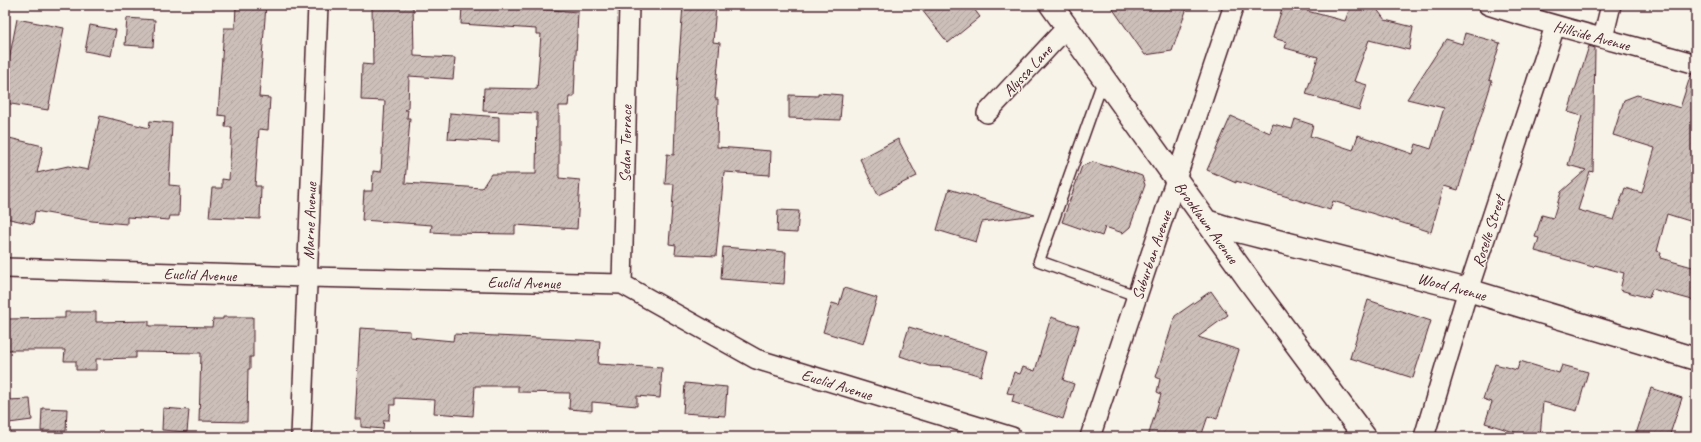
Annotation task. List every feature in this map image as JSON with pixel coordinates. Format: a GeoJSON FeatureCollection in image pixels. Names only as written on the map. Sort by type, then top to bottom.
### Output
{"type":"FeatureCollection","features":[{"type":"Feature","properties":{"kind":"street","name":"Marne Avenue"},"geometry":{"type":"LineString","coordinates":[[301,437],[318,5]]}},
{"type":"Feature","properties":{"kind":"street","name":"Sedan Terrace"},"geometry":{"type":"LineString","coordinates":[[622,284],[629,5]]}},
{"type":"Feature","properties":{"kind":"street","name":"Brooklawn Avenue"},"geometry":{"type":"LineString","coordinates":[[1051,5],[1206,221],[1365,437]]}},
{"type":"Feature","properties":{"kind":"street","name":"Suburban Avenue"},"geometry":{"type":"LineString","coordinates":[[1090,437],[1234,5]]}},
{"type":"Feature","properties":{"kind":"street","name":"Hillside Avenue"},"geometry":{"type":"LineString","coordinates":[[1488,5],[1555,26],[1696,64]]}},
{"type":"Feature","properties":{"kind":"street"},"geometry":{"type":"LineString","coordinates":[[1603,38],[1611,5]]}},
{"type":"Feature","properties":{"kind":"street","name":"Roselle Street"},"geometry":{"type":"LineString","coordinates":[[1424,437],[1468,290],[1555,26]]}},
{"type":"Feature","properties":{"kind":"street","name":"Alyssa Lane"},"geometry":{"type":"LineString","coordinates":[[987,113],[1067,27]]}},
{"type":"Feature","properties":{"kind":"street","name":"Wood Avenue"},"geometry":{"type":"LineString","coordinates":[[1206,221],[1238,231],[1468,290],[1696,359]]}},
{"type":"Feature","properties":{"kind":"street","name":"Euclid Avenue"},"geometry":{"type":"LineString","coordinates":[[5,268],[622,284],[756,359],[1012,437]]}},
{"type":"Feature","properties":{"kind":"lane"},"geometry":{"type":"LineString","coordinates":[[1104,78],[1039,261],[1137,296]]}},
{"type":"Feature","properties":{"kind":"building"},"geometry":{"type":"Polygon","coordinates":[[[236,5],[266,5],[259,97],[270,98],[268,130],[259,129],[255,186],[261,186],[260,219],[209,217],[212,188],[222,188],[222,179],[229,180],[232,127],[225,127],[226,116],[218,115],[224,28],[235,28],[236,5]]]}},
{"type":"Feature","properties":{"kind":"building"},"geometry":{"type":"Polygon","coordinates":[[[413,5],[414,56],[455,58],[453,79],[409,76],[408,108],[405,110],[408,110],[407,118],[410,118],[405,183],[482,188],[491,174],[536,174],[537,113],[483,111],[484,88],[537,89],[541,34],[536,34],[536,29],[461,24],[462,5],[513,5],[513,7],[578,12],[574,97],[569,97],[568,106],[559,106],[559,178],[580,180],[577,229],[515,225],[515,234],[448,233],[431,232],[432,225],[362,220],[364,191],[372,191],[373,171],[381,172],[385,101],[361,100],[362,64],[373,65],[372,6],[413,5]]]}},
{"type":"Feature","properties":{"kind":"building"},"geometry":{"type":"Polygon","coordinates":[[[683,5],[716,5],[713,42],[720,43],[715,99],[718,99],[717,147],[771,151],[770,175],[724,172],[716,256],[675,254],[676,245],[669,244],[674,184],[665,184],[667,154],[674,155],[676,98],[683,5]]]}},
{"type":"Feature","properties":{"kind":"building"},"geometry":{"type":"Polygon","coordinates":[[[918,5],[971,5],[980,17],[948,43],[918,5]]]}},
{"type":"Feature","properties":{"kind":"building"},"geometry":{"type":"Polygon","coordinates":[[[1110,5],[1188,5],[1172,51],[1145,55],[1110,5]]]}},
{"type":"Feature","properties":{"kind":"building"},"geometry":{"type":"Polygon","coordinates":[[[1283,5],[1308,5],[1307,11],[1345,21],[1351,5],[1366,5],[1376,8],[1385,20],[1413,27],[1409,50],[1369,40],[1354,81],[1367,85],[1359,110],[1306,94],[1318,57],[1285,48],[1287,42],[1273,38],[1283,5]]]}},
{"type":"Feature","properties":{"kind":"building"},"geometry":{"type":"Polygon","coordinates":[[[127,18],[155,20],[153,47],[125,45],[127,18]]]}},
{"type":"Feature","properties":{"kind":"building"},"geometry":{"type":"Polygon","coordinates":[[[17,19],[64,28],[48,110],[5,103],[5,80],[17,19]]]}},
{"type":"Feature","properties":{"kind":"building"},"geometry":{"type":"Polygon","coordinates":[[[90,25],[116,30],[111,56],[85,51],[90,25]]]}},
{"type":"Feature","properties":{"kind":"building"},"geometry":{"type":"Polygon","coordinates":[[[1465,33],[1500,43],[1489,80],[1492,81],[1458,190],[1444,186],[1431,232],[1333,201],[1330,210],[1236,181],[1236,183],[1207,170],[1231,116],[1270,133],[1273,124],[1292,129],[1295,119],[1313,125],[1310,136],[1353,150],[1358,135],[1413,154],[1416,144],[1431,149],[1444,108],[1407,99],[1446,39],[1462,44],[1465,33]]]}},
{"type":"Feature","properties":{"kind":"building"},"geometry":{"type":"Polygon","coordinates":[[[1589,46],[1595,48],[1593,172],[1590,171],[1578,210],[1614,220],[1625,188],[1642,193],[1655,148],[1613,135],[1624,100],[1637,95],[1680,108],[1691,74],[1696,75],[1696,223],[1667,214],[1657,251],[1661,252],[1660,258],[1696,268],[1696,301],[1652,289],[1649,298],[1620,290],[1624,273],[1595,265],[1593,267],[1535,251],[1539,238],[1535,237],[1542,215],[1553,218],[1561,192],[1586,170],[1568,165],[1582,116],[1568,112],[1589,46]]]}},
{"type":"Feature","properties":{"kind":"building"},"geometry":{"type":"Polygon","coordinates":[[[818,93],[842,95],[840,120],[789,118],[789,95],[818,96],[818,93]]]}},
{"type":"Feature","properties":{"kind":"building"},"geometry":{"type":"Polygon","coordinates":[[[450,113],[499,117],[499,142],[448,139],[450,113]]]}},
{"type":"Feature","properties":{"kind":"building"},"geometry":{"type":"Polygon","coordinates":[[[100,116],[149,128],[150,121],[172,123],[169,185],[180,186],[179,216],[170,216],[169,220],[127,217],[127,224],[92,221],[35,211],[33,224],[5,218],[5,137],[43,146],[37,173],[68,166],[88,170],[100,116]]]}},
{"type":"Feature","properties":{"kind":"building"},"geometry":{"type":"Polygon","coordinates":[[[898,139],[917,176],[878,195],[860,159],[898,139]]]}},
{"type":"Feature","properties":{"kind":"building"},"geometry":{"type":"Polygon","coordinates":[[[1093,162],[1109,167],[1110,165],[1142,176],[1145,185],[1130,227],[1123,233],[1105,227],[1102,236],[1062,222],[1082,166],[1093,162]]]}},
{"type":"Feature","properties":{"kind":"building"},"geometry":{"type":"Polygon","coordinates":[[[949,189],[1035,215],[982,222],[976,242],[937,230],[949,189]]]}},
{"type":"Feature","properties":{"kind":"building"},"geometry":{"type":"Polygon","coordinates":[[[778,210],[799,211],[797,233],[777,232],[778,210]]]}},
{"type":"Feature","properties":{"kind":"building"},"geometry":{"type":"Polygon","coordinates":[[[723,247],[786,252],[784,284],[721,279],[723,247]]]}},
{"type":"Feature","properties":{"kind":"building"},"geometry":{"type":"Polygon","coordinates":[[[844,288],[877,298],[863,344],[823,332],[832,303],[839,305],[844,288]]]}},
{"type":"Feature","properties":{"kind":"building"},"geometry":{"type":"Polygon","coordinates":[[[1211,291],[1228,315],[1198,337],[1239,350],[1217,419],[1208,416],[1201,437],[1148,437],[1161,394],[1157,392],[1160,379],[1156,377],[1175,316],[1211,291]]]}},
{"type":"Feature","properties":{"kind":"building"},"geometry":{"type":"Polygon","coordinates":[[[1368,300],[1431,321],[1413,378],[1350,358],[1368,300]]]}},
{"type":"Feature","properties":{"kind":"building"},"geometry":{"type":"Polygon","coordinates":[[[65,312],[96,312],[96,322],[149,321],[149,326],[212,327],[213,319],[223,319],[223,317],[253,317],[253,357],[250,357],[250,369],[248,369],[247,422],[199,421],[201,353],[136,352],[136,358],[96,359],[96,370],[76,370],[76,361],[64,361],[65,350],[7,350],[7,319],[65,318],[65,312]]]}},
{"type":"Feature","properties":{"kind":"building"},"geometry":{"type":"Polygon","coordinates":[[[1051,317],[1079,326],[1063,380],[1074,384],[1063,419],[1012,402],[1014,394],[1007,393],[1014,372],[1020,374],[1023,367],[1035,371],[1051,317]]]}},
{"type":"Feature","properties":{"kind":"building"},"geometry":{"type":"Polygon","coordinates":[[[909,327],[988,351],[981,376],[951,367],[929,366],[900,356],[909,327]]]}},
{"type":"Feature","properties":{"kind":"building"},"geometry":{"type":"Polygon","coordinates":[[[360,328],[410,331],[410,337],[453,341],[454,334],[600,341],[598,364],[662,368],[660,398],[637,396],[637,406],[592,402],[592,411],[569,409],[570,393],[518,392],[518,386],[475,386],[473,416],[434,413],[435,400],[395,398],[395,405],[390,405],[389,420],[384,420],[383,429],[361,427],[361,419],[355,419],[360,328]]]}},
{"type":"Feature","properties":{"kind":"building"},"geometry":{"type":"Polygon","coordinates":[[[1520,361],[1559,373],[1562,365],[1588,372],[1577,411],[1543,402],[1540,437],[1516,437],[1517,433],[1485,423],[1492,402],[1483,399],[1495,364],[1517,370],[1520,361]]]}},
{"type":"Feature","properties":{"kind":"building"},"geometry":{"type":"Polygon","coordinates":[[[685,383],[727,387],[725,416],[683,413],[685,383]]]}},
{"type":"Feature","properties":{"kind":"building"},"geometry":{"type":"Polygon","coordinates":[[[1651,388],[1682,398],[1669,437],[1635,437],[1651,388]]]}},
{"type":"Feature","properties":{"kind":"building"},"geometry":{"type":"Polygon","coordinates":[[[30,399],[32,420],[9,423],[7,400],[30,399]]]}},
{"type":"Feature","properties":{"kind":"building"},"geometry":{"type":"Polygon","coordinates":[[[42,408],[67,409],[66,431],[41,431],[42,408]]]}},
{"type":"Feature","properties":{"kind":"building"},"geometry":{"type":"Polygon","coordinates":[[[163,408],[189,410],[187,432],[162,430],[163,408]]]}}]}
